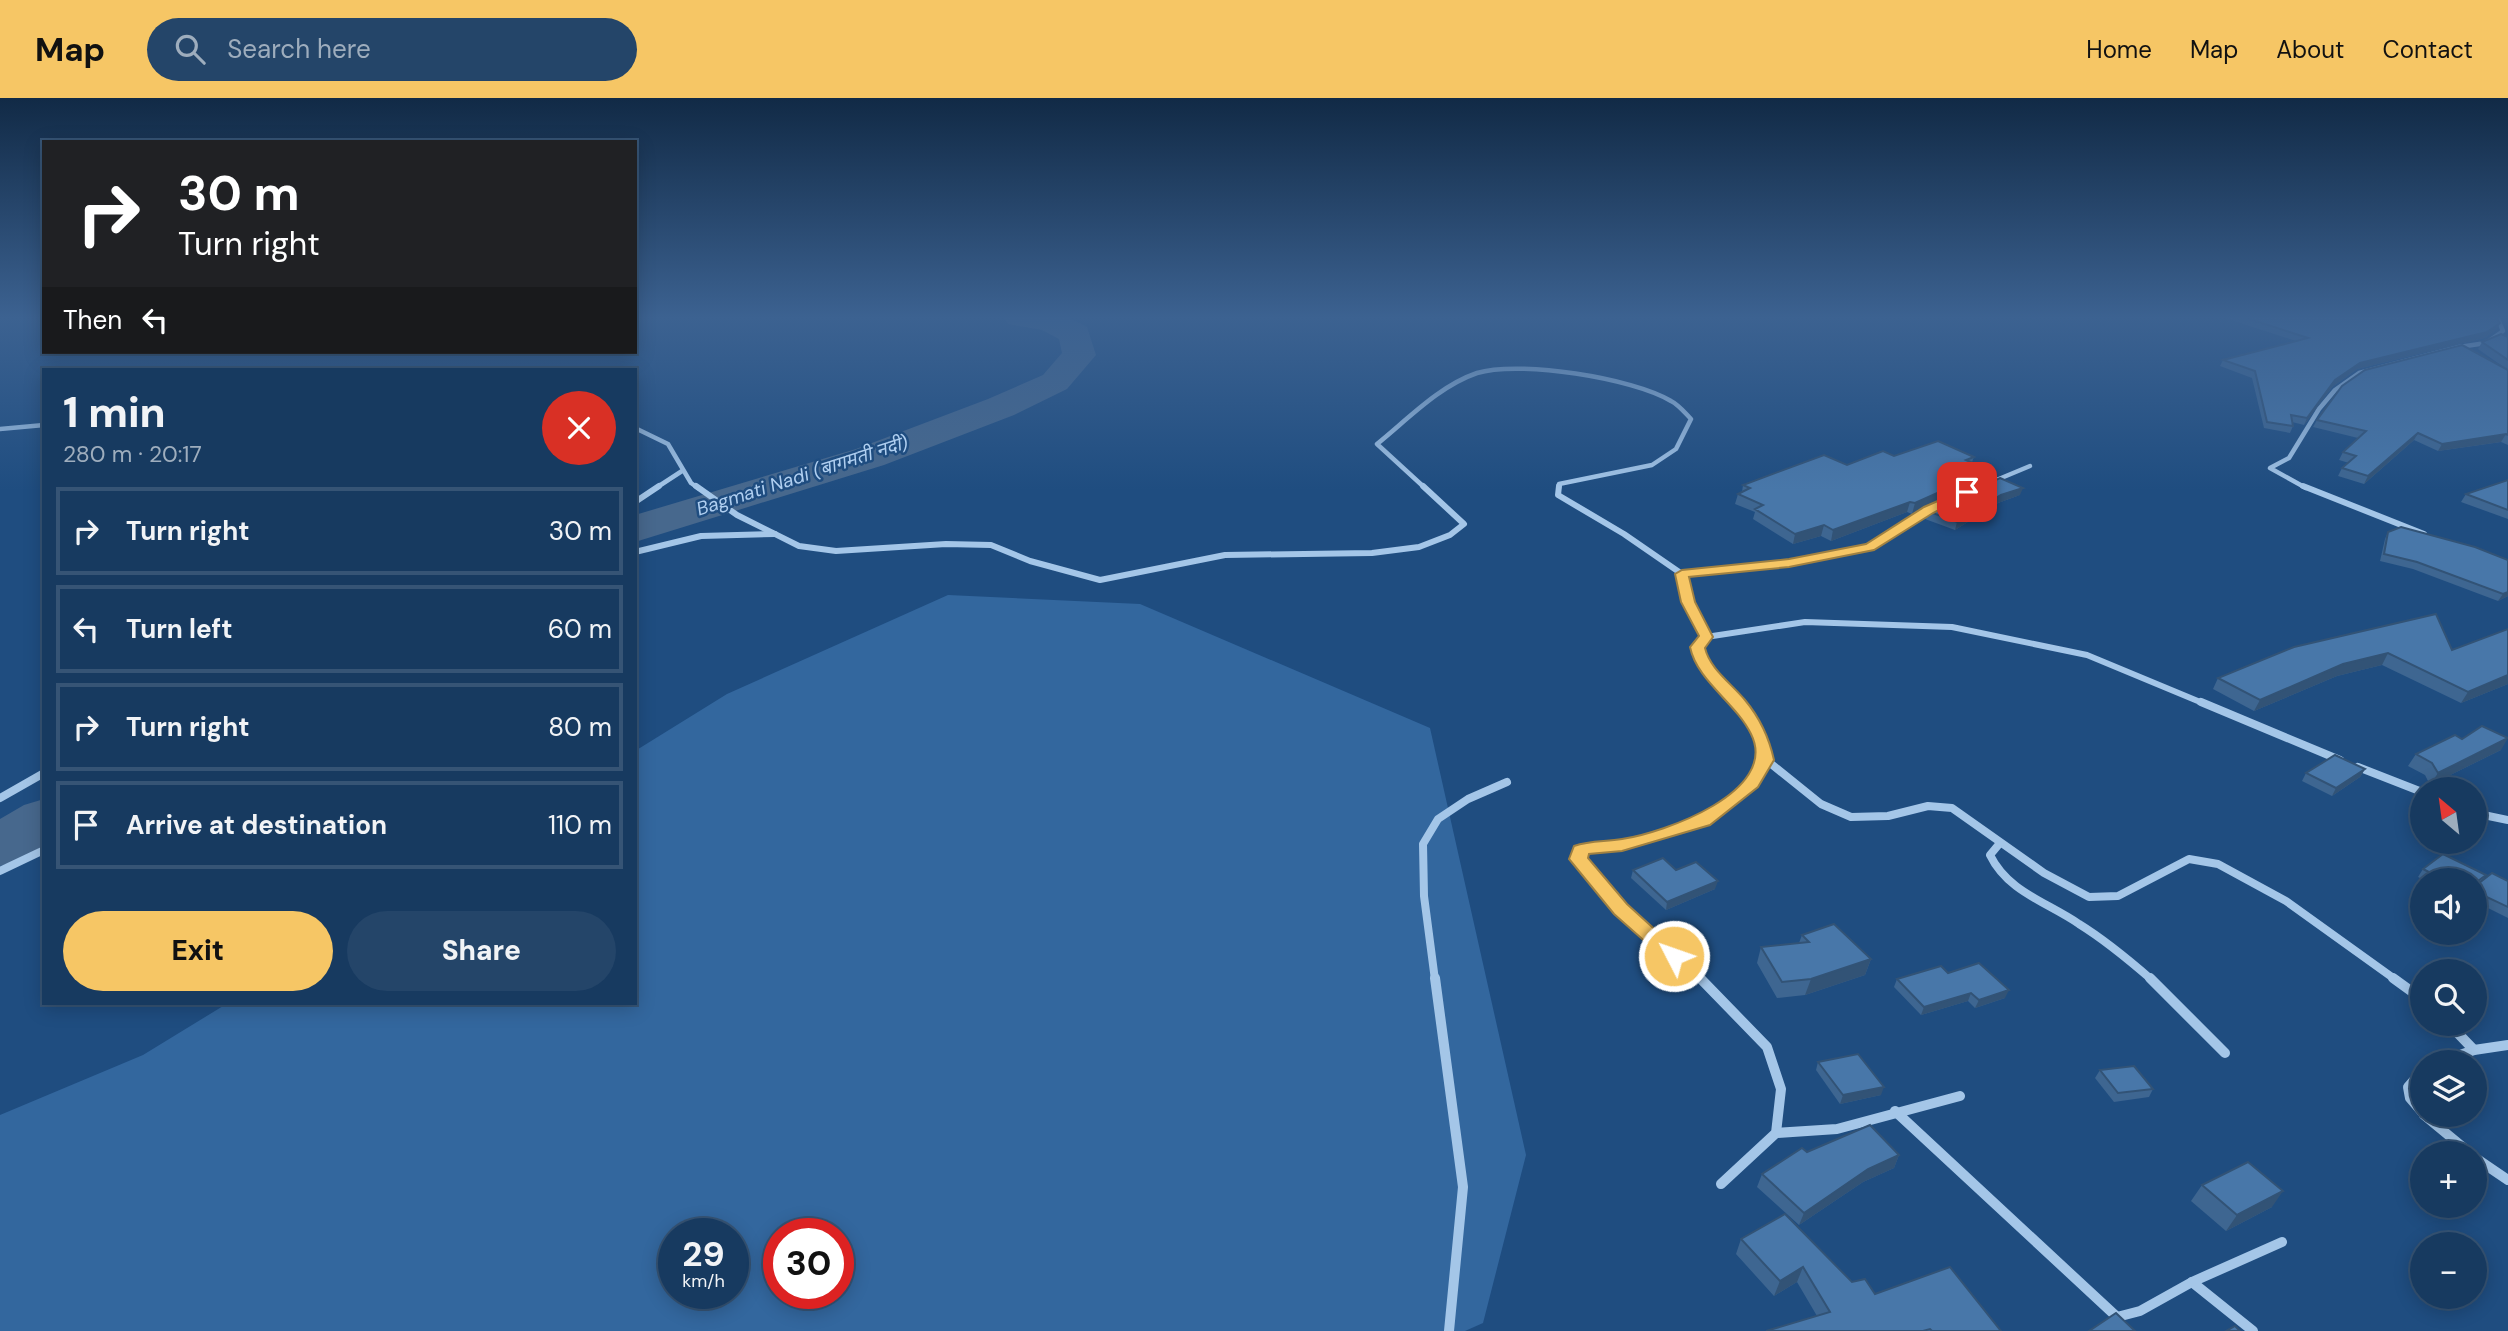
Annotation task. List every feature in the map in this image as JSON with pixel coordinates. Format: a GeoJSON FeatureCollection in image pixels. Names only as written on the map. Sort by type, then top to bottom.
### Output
{"type":"FeatureCollection","features":[{"type":"Feature","properties":{"kind":"street"},"geometry":{"type":"LineString","coordinates":[[637,429],[668,444],[691,483],[737,515],[799,546],[836,551],[946,544],[991,545],[1030,561],[1100,580],[1225,555],[1372,553],[1419,547],[1450,535],[1464,524],[1377,444],[1444,392],[1475,375]]}},
{"type":"Feature","properties":{"kind":"street"},"geometry":{"type":"LineString","coordinates":[[1574,375],[1639,388],[1672,402],[1691,419],[1676,449],[1651,465],[1559,484],[1558,495],[1624,534],[1682,574],[1789,563],[1870,547],[1928,510],[2030,467]]}},
{"type":"Feature","properties":{"kind":"street"},"geometry":{"type":"LineString","coordinates":[[2357,375],[2335,390],[2319,409],[2289,458],[2270,468],[2308,489],[2433,537]]}},
{"type":"Feature","properties":{"kind":"street"},"geometry":{"type":"LineString","coordinates":[[0,429],[42,425]]}},
{"type":"Feature","properties":{"kind":"street"},"geometry":{"type":"LineString","coordinates":[[637,501],[646,498],[682,471]]}},
{"type":"Feature","properties":{"kind":"street"},"geometry":{"type":"LineString","coordinates":[[637,552],[701,536],[779,534]]}},
{"type":"Feature","properties":{"kind":"street"},"geometry":{"type":"LineString","coordinates":[[1682,574],[1688,602],[1706,637]]}},
{"type":"Feature","properties":{"kind":"street"},"geometry":{"type":"LineString","coordinates":[[2410,787],[2087,655],[1952,628],[1805,622],[1706,637],[1697,647],[1700,660],[1740,704],[1760,736],[1765,760],[1836,814],[1867,818],[1938,804],[1952,808],[2044,873],[2089,897],[2107,899],[2118,896],[2189,859],[2218,864],[2286,901],[2410,990]]}},
{"type":"Feature","properties":{"kind":"street"},"geometry":{"type":"LineString","coordinates":[[1765,760],[1752,783],[1704,821],[1622,845],[1591,846],[1581,850],[1578,859],[1620,909],[1710,987],[1767,1047],[1781,1089],[1776,1133]]}},
{"type":"Feature","properties":{"kind":"street"},"geometry":{"type":"LineString","coordinates":[[0,798],[42,774]]}},
{"type":"Feature","properties":{"kind":"street"},"geometry":{"type":"LineString","coordinates":[[1449,1331],[1463,1187],[1424,896],[1423,844],[1438,819],[1468,799],[1507,782]]}},
{"type":"Feature","properties":{"kind":"street"},"geometry":{"type":"LineString","coordinates":[[2487,816],[2508,820]]}},
{"type":"Feature","properties":{"kind":"street"},"geometry":{"type":"LineString","coordinates":[[2000,843],[1990,855],[1994,867],[2017,888],[2069,918],[2131,962],[2185,1007],[2225,1053]]}},
{"type":"Feature","properties":{"kind":"street"},"geometry":{"type":"LineString","coordinates":[[0,871],[42,851]]}},
{"type":"Feature","properties":{"kind":"street"},"geometry":{"type":"LineString","coordinates":[[2461,1036],[2474,1050],[2508,1045]]}},
{"type":"Feature","properties":{"kind":"street"},"geometry":{"type":"LineString","coordinates":[[1721,1184],[1776,1133],[1837,1129],[1895,1111],[1960,1096]]}},
{"type":"Feature","properties":{"kind":"street"},"geometry":{"type":"LineString","coordinates":[[1895,1111],[2118,1317],[2140,1311],[2192,1282],[2283,1242]]}},
{"type":"Feature","properties":{"kind":"street"},"geometry":{"type":"LineString","coordinates":[[2439,1127],[2455,1141]]}},
{"type":"Feature","properties":{"kind":"street"},"geometry":{"type":"LineString","coordinates":[[2487,1166],[2508,1180]]}},
{"type":"Feature","properties":{"kind":"street"},"geometry":{"type":"LineString","coordinates":[[2192,1282],[2253,1331]]}},
{"type":"Feature","properties":{"kind":"shaded area"},"geometry":{"type":"Polygon","coordinates":[[[948,595],[1140,604],[1430,728],[1526,1155],[1483,1323],[1465,1331],[0,1331],[0,1115],[143,1055],[225,1005],[637,1005],[637,750],[727,694],[948,595]]]}},
{"type":"Feature","properties":{"kind":"building"},"geometry":{"type":"Polygon","coordinates":[[[2256,375],[2343,375],[2335,380],[2307,418],[2291,415],[2293,426],[2267,422],[2256,375]]]}},
{"type":"Feature","properties":{"kind":"building"},"geometry":{"type":"Polygon","coordinates":[[[2358,375],[2508,375],[2508,435],[2442,444],[2418,433],[2368,476],[2342,468],[2356,456],[2343,452],[2366,431],[2317,420],[2342,386],[2358,375]]]}},
{"type":"Feature","properties":{"kind":"building"},"geometry":{"type":"Polygon","coordinates":[[[1938,441],[1974,457],[1966,460],[1989,470],[1915,503],[1910,502],[1833,530],[1824,525],[1795,534],[1755,509],[1763,505],[1738,494],[1750,488],[1743,485],[1824,455],[1847,465],[1883,451],[1894,456],[1938,441]]]}},
{"type":"Feature","properties":{"kind":"building"},"geometry":{"type":"Polygon","coordinates":[[[2000,478],[2023,488],[2001,495],[1957,522],[1927,511],[2000,478]]]}},
{"type":"Feature","properties":{"kind":"building"},"geometry":{"type":"Polygon","coordinates":[[[2508,480],[2508,510],[2466,494],[2508,480]]]}},
{"type":"Feature","properties":{"kind":"building"},"geometry":{"type":"Polygon","coordinates":[[[2401,527],[2475,547],[2508,560],[2508,592],[2503,594],[2417,562],[2384,554],[2388,532],[2401,527]]]}},
{"type":"Feature","properties":{"kind":"building"},"geometry":{"type":"Polygon","coordinates":[[[2436,614],[2452,650],[2508,629],[2508,675],[2468,692],[2388,653],[2343,664],[2260,700],[2218,678],[2294,647],[2436,614]]]}},
{"type":"Feature","properties":{"kind":"building"},"geometry":{"type":"Polygon","coordinates":[[[2482,726],[2508,738],[2438,773],[2432,763],[2416,754],[2455,735],[2462,739],[2482,726]]]}},
{"type":"Feature","properties":{"kind":"building"},"geometry":{"type":"Polygon","coordinates":[[[2335,755],[2365,769],[2336,788],[2306,773],[2335,755]]]}},
{"type":"Feature","properties":{"kind":"building"},"geometry":{"type":"Polygon","coordinates":[[[2443,854],[2472,868],[2424,868],[2443,854]]]}},
{"type":"Feature","properties":{"kind":"building"},"geometry":{"type":"Polygon","coordinates":[[[1663,858],[1676,870],[1696,862],[1718,881],[1667,902],[1633,870],[1663,858]]]}},
{"type":"Feature","properties":{"kind":"building"},"geometry":{"type":"Polygon","coordinates":[[[2492,873],[2508,881],[2508,907],[2487,897],[2487,877],[2492,873]]]}},
{"type":"Feature","properties":{"kind":"building"},"geometry":{"type":"Polygon","coordinates":[[[1834,924],[1871,959],[1811,979],[1782,982],[1761,947],[1809,942],[1802,935],[1834,924]]]}},
{"type":"Feature","properties":{"kind":"building"},"geometry":{"type":"Polygon","coordinates":[[[1979,963],[2009,990],[1979,1000],[1971,993],[1924,1007],[1897,979],[1941,966],[1948,973],[1979,963]]]}},
{"type":"Feature","properties":{"kind":"building"},"geometry":{"type":"Polygon","coordinates":[[[1858,1054],[1884,1087],[1843,1095],[1818,1062],[1858,1054]]]}},
{"type":"Feature","properties":{"kind":"building"},"geometry":{"type":"Polygon","coordinates":[[[2134,1066],[2153,1089],[2118,1093],[2100,1070],[2134,1066]]]}},
{"type":"Feature","properties":{"kind":"building"},"geometry":{"type":"Polygon","coordinates":[[[1870,1125],[1899,1155],[1868,1169],[1804,1213],[1762,1174],[1802,1148],[1807,1152],[1870,1125]]]}},
{"type":"Feature","properties":{"kind":"building"},"geometry":{"type":"Polygon","coordinates":[[[2248,1162],[2283,1191],[2237,1215],[2202,1185],[2248,1162]]]}},
{"type":"Feature","properties":{"kind":"building"},"geometry":{"type":"Polygon","coordinates":[[[1785,1214],[1852,1282],[1865,1279],[1875,1294],[1950,1267],[2001,1331],[1766,1331],[1830,1312],[1803,1267],[1780,1281],[1741,1239],[1785,1214]]]}},
{"type":"Feature","properties":{"kind":"building"},"geometry":{"type":"Polygon","coordinates":[[[2116,1313],[2135,1331],[2089,1331],[2116,1313]]]}},
{"type":"Feature","properties":{"kind":"building"},"geometry":{"type":"Polygon","coordinates":[[[2235,1326],[2240,1331],[2226,1331],[2235,1326]]]}},
{"type":"Feature","properties":{"kind":"waterway","name":"Bagmati Nadi (बागमती नदी)"},"geometry":{"type":"LineString","coordinates":[[637,528],[870,457],[1001,407],[1055,382],[1062,375]]}},
{"type":"Feature","properties":{"kind":"waterway","name":"Bagmati Nadi (बागमती नदी)"},"geometry":{"type":"LineString","coordinates":[[0,846],[42,819]]}},
{"type":"Feature","properties":{"kind":"route"},"geometry":{"type":"LineString","coordinates":[[1674,956],[1620,909],[1578,859],[1581,850],[1591,846],[1622,845],[1704,821],[1752,783],[1765,760],[1760,736],[1740,704],[1700,660],[1697,647],[1706,637],[1688,602],[1682,574],[1789,563],[1870,547],[1928,510],[1967,492]]}}]}
